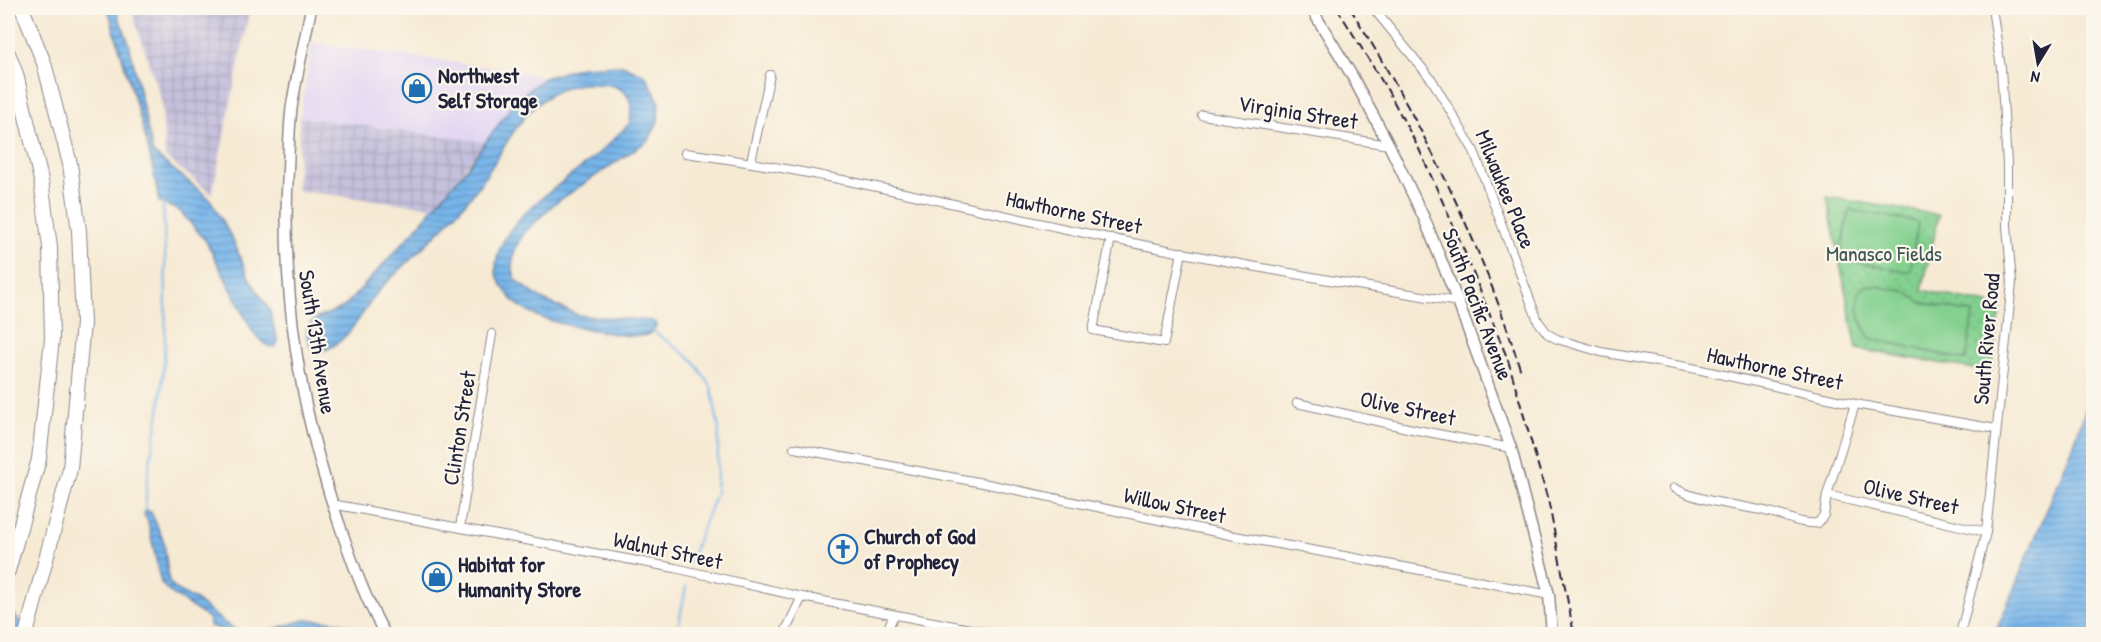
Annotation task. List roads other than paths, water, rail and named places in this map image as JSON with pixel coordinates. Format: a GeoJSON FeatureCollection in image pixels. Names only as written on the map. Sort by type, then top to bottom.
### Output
{"type":"FeatureCollection","features":[{"type":"Feature","properties":{"kind":"highway"},"geometry":{"type":"LineString","coordinates":[[22,8],[44,63],[70,164],[79,231],[83,323],[70,469],[26,634]]}},
{"type":"Feature","properties":{"kind":"highway"},"geometry":{"type":"LineString","coordinates":[[8,53],[16,74],[41,180],[50,247],[52,339],[39,459],[8,571]]}},
{"type":"Feature","properties":{"kind":"street","name":"South 13th Avenue"},"geometry":{"type":"LineString","coordinates":[[311,8],[292,107],[286,211],[286,267],[290,318],[305,403],[332,504],[363,593],[384,634]]}},
{"type":"Feature","properties":{"kind":"street","name":"South Pacific Avenue"},"geometry":{"type":"LineString","coordinates":[[1311,8],[1351,74],[1389,145],[1424,218],[1458,302],[1511,448],[1549,595],[1552,634]]}},
{"type":"Feature","properties":{"kind":"street","name":"Milwaukee Place"},"geometry":{"type":"LineString","coordinates":[[1373,8],[1432,80],[1474,151],[1538,321],[1548,334]]}},
{"type":"Feature","properties":{"kind":"street","name":"South River Road"},"geometry":{"type":"LineString","coordinates":[[1960,634],[1986,532],[2012,283],[2007,226],[2007,164],[2001,68],[1992,8]]}},
{"type":"Feature","properties":{"kind":"street"},"geometry":{"type":"LineString","coordinates":[[751,161],[770,75]]}},
{"type":"Feature","properties":{"kind":"street","name":"Virginia Street"},"geometry":{"type":"LineString","coordinates":[[1202,114],[1389,145]]}},
{"type":"Feature","properties":{"kind":"street","name":"Hawthorne Street"},"geometry":{"type":"LineString","coordinates":[[685,153],[751,161],[1111,238],[1458,302]]}},
{"type":"Feature","properties":{"kind":"street"},"geometry":{"type":"LineString","coordinates":[[1111,238],[1093,330],[1164,343],[1182,252]]}},
{"type":"Feature","properties":{"kind":"street","name":"Clinton Street"},"geometry":{"type":"LineString","coordinates":[[460,528],[492,334]]}},
{"type":"Feature","properties":{"kind":"street","name":"Hawthorne Street"},"geometry":{"type":"LineString","coordinates":[[1548,334],[1567,343],[1601,352],[1692,368],[1855,404],[1996,429]]}},
{"type":"Feature","properties":{"kind":"street","name":"Olive Street"},"geometry":{"type":"LineString","coordinates":[[1297,403],[1511,448]]}},
{"type":"Feature","properties":{"kind":"street","name":"Olive Street"},"geometry":{"type":"LineString","coordinates":[[1674,488],[1690,496],[1716,503],[1771,513],[1808,524],[1818,523],[1822,519],[1827,495],[1855,404]]}},
{"type":"Feature","properties":{"kind":"street","name":"Willow Street"},"geometry":{"type":"LineString","coordinates":[[794,448],[983,483],[1235,536],[1549,595]]}},
{"type":"Feature","properties":{"kind":"street","name":"Olive Street"},"geometry":{"type":"LineString","coordinates":[[1827,495],[1986,532]]}},
{"type":"Feature","properties":{"kind":"street","name":"Walnut Street"},"geometry":{"type":"LineString","coordinates":[[332,504],[675,568],[802,597],[992,634]]}},
{"type":"Feature","properties":{"kind":"street"},"geometry":{"type":"LineString","coordinates":[[784,634],[802,597]]}},
{"type":"Feature","properties":{"kind":"street"},"geometry":{"type":"LineString","coordinates":[[885,634],[894,615]]}},
{"type":"Feature","properties":{"kind":"water"},"geometry":{"type":"Polygon","coordinates":[[[108,8],[115,8],[129,43],[153,153],[210,199],[233,240],[249,278],[269,309],[278,342],[275,347],[268,346],[254,334],[206,241],[180,211],[159,202],[143,128],[108,8]]]}},
{"type":"Feature","properties":{"kind":"water"},"geometry":{"type":"Polygon","coordinates":[[[622,65],[645,75],[659,101],[658,121],[649,140],[554,204],[525,232],[515,248],[512,265],[515,279],[541,299],[578,315],[652,321],[657,324],[652,332],[638,336],[624,335],[545,319],[532,314],[511,298],[497,275],[498,254],[515,223],[544,196],[598,154],[630,123],[631,106],[625,92],[610,85],[583,84],[562,89],[545,98],[530,112],[458,212],[381,288],[347,334],[330,348],[319,352],[312,350],[307,336],[307,327],[315,319],[344,307],[413,232],[466,169],[517,99],[544,78],[581,67],[622,65]]]}},
{"type":"Feature","properties":{"kind":"water"},"geometry":{"type":"Polygon","coordinates":[[[2093,386],[2093,634],[1995,634],[2073,447],[2093,386]]]}},
{"type":"Feature","properties":{"kind":"water"},"geometry":{"type":"Polygon","coordinates":[[[146,510],[151,512],[164,542],[169,582],[174,588],[197,601],[243,634],[229,634],[210,626],[209,619],[168,591],[161,583],[148,522],[144,514],[146,510]]]}},
{"type":"Feature","properties":{"kind":"water"},"geometry":{"type":"Polygon","coordinates":[[[8,602],[14,615],[31,634],[8,634],[8,602]]]}},
{"type":"Feature","properties":{"kind":"water"},"geometry":{"type":"Polygon","coordinates":[[[305,620],[341,623],[361,634],[256,634],[305,620]]]}},
{"type":"Feature","properties":{"kind":"waterway"},"geometry":{"type":"LineString","coordinates":[[146,510],[147,482],[159,410],[165,348],[166,276],[163,204]]}},
{"type":"Feature","properties":{"kind":"waterway"},"geometry":{"type":"LineString","coordinates":[[653,331],[692,359],[711,386],[719,429],[716,493],[689,563]]}},
{"type":"Feature","properties":{"kind":"waterway"},"geometry":{"type":"LineString","coordinates":[[677,634],[686,586]]}},
{"type":"Feature","properties":{"kind":"railway"},"geometry":{"type":"LineString","coordinates":[[1337,8],[1388,91],[1419,149],[1461,243],[1508,360],[1549,504],[1574,634]]}},
{"type":"Feature","properties":{"kind":"railway"},"geometry":{"type":"LineString","coordinates":[[1350,8],[1401,95],[1448,184],[1488,276],[1521,372]]}},
{"type":"Feature","properties":{"kind":"place","name":"Northwest Self Storage"},"geometry":{"type":"Point","coordinates":[417,88]}},
{"type":"Feature","properties":{"kind":"place","name":"Church of God of Prophecy"},"geometry":{"type":"Point","coordinates":[843,549]}},
{"type":"Feature","properties":{"kind":"place","name":"Habitat for Humanity Store"},"geometry":{"type":"Point","coordinates":[437,577]}},
{"type":"Feature","properties":{"kind":"park label","name":"Manasco Fields"},"geometry":{"type":"Point","coordinates":[1884,253]}}]}
